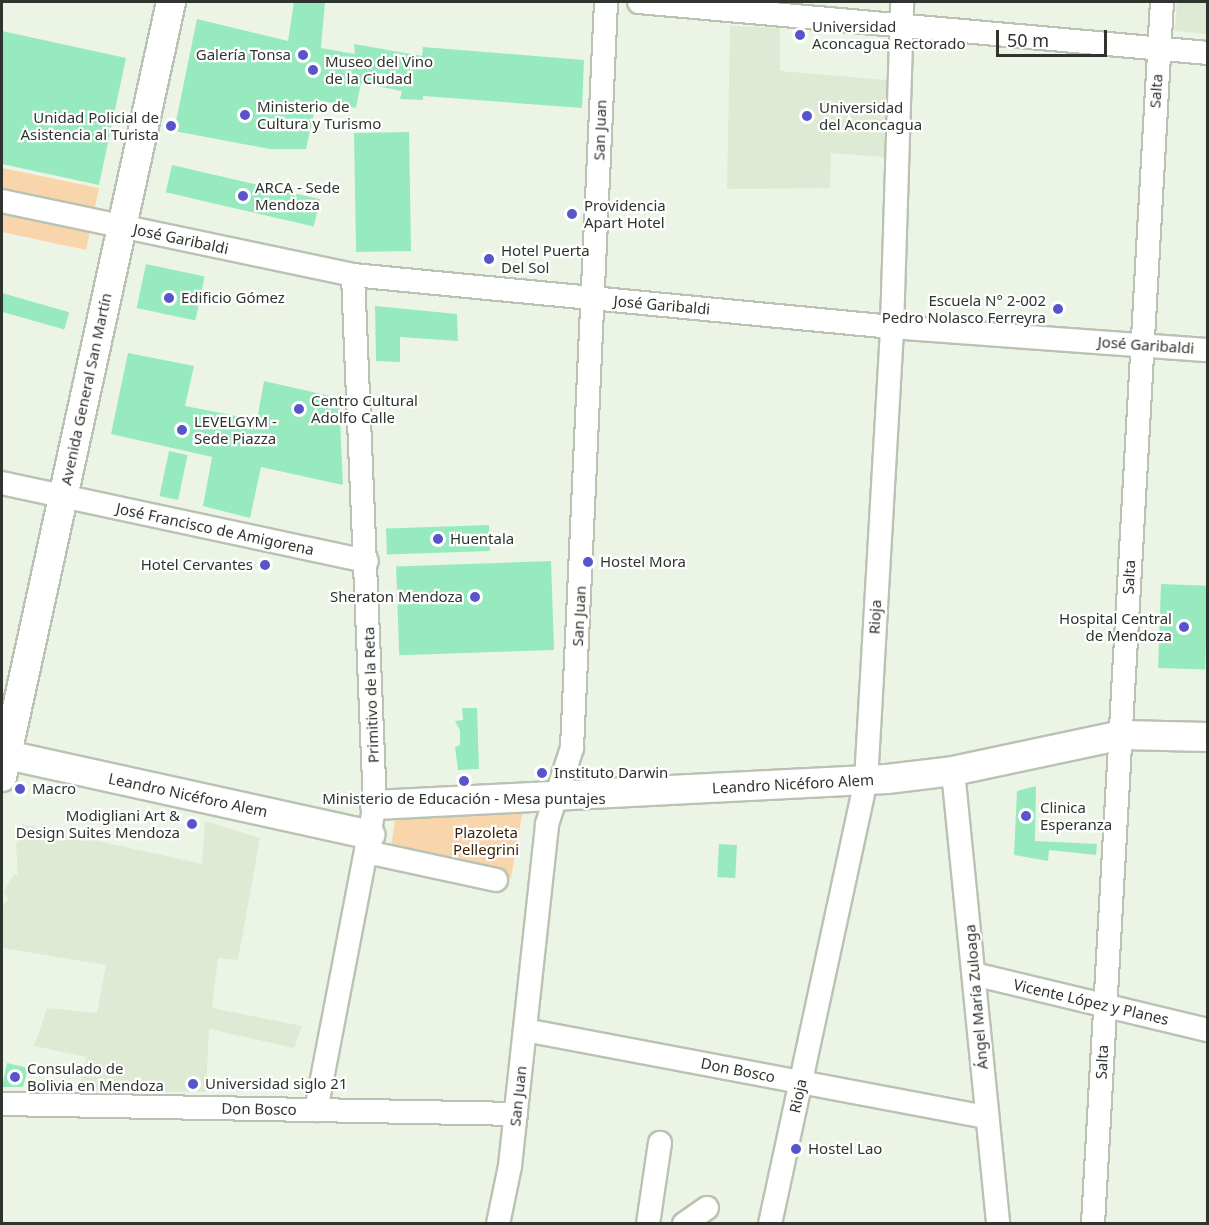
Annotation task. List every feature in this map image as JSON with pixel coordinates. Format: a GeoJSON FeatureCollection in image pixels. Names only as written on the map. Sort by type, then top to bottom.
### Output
{"type":"FeatureCollection","features":[{"type":"Feature","properties":{"kind":"main road","name":"Avenida General San Martín"},"geometry":{"type":"LineString","coordinates":[[3,762],[171,2]]}},
{"type":"Feature","properties":{"kind":"main road","name":"Leandro Nicéforo Alem"},"geometry":{"type":"LineString","coordinates":[[375,805],[866,781],[953,771],[1122,735],[1208,736]]}},
{"type":"Feature","properties":{"kind":"main road","name":"Leandro Nicéforo Alem"},"geometry":{"type":"LineString","coordinates":[[3,762],[369,844]]}},
{"type":"Feature","properties":{"kind":"street","name":"San Juan"},"geometry":{"type":"LineString","coordinates":[[498,1224],[516,1114],[547,824],[568,763],[573,734],[606,2]]}},
{"type":"Feature","properties":{"kind":"street"},"geometry":{"type":"LineString","coordinates":[[639,2],[1208,53]]}},
{"type":"Feature","properties":{"kind":"street","name":"Rioja"},"geometry":{"type":"LineString","coordinates":[[770,1224],[866,781],[892,327],[902,2]]}},
{"type":"Feature","properties":{"kind":"street","name":"Salta"},"geometry":{"type":"LineString","coordinates":[[1093,1224],[1122,735],[1140,345],[1162,2]]}},
{"type":"Feature","properties":{"kind":"street","name":"José Garibaldi"},"geometry":{"type":"LineString","coordinates":[[2,201],[353,275],[892,327],[1208,350]]}},
{"type":"Feature","properties":{"kind":"street","name":"Primitivo de la Reta"},"geometry":{"type":"LineString","coordinates":[[316,1110],[375,805],[367,561],[353,275]]}},
{"type":"Feature","properties":{"kind":"street","name":"José Francisco de Amigorena"},"geometry":{"type":"LineString","coordinates":[[2,483],[367,561]]}},
{"type":"Feature","properties":{"kind":"street","name":"Ángel María Zuloaga"},"geometry":{"type":"LineString","coordinates":[[953,771],[975,974],[998,1224]]}},
{"type":"Feature","properties":{"kind":"street"},"geometry":{"type":"LineString","coordinates":[[369,844],[496,880]]}},
{"type":"Feature","properties":{"kind":"street","name":"Vicente López y Planes"},"geometry":{"type":"LineString","coordinates":[[975,974],[1208,1030]]}},
{"type":"Feature","properties":{"kind":"street","name":"Don Bosco"},"geometry":{"type":"LineString","coordinates":[[525,1030],[987,1117]]}},
{"type":"Feature","properties":{"kind":"street","name":"Don Bosco"},"geometry":{"type":"LineString","coordinates":[[2,1104],[516,1114]]}},
{"type":"Feature","properties":{"kind":"street"},"geometry":{"type":"LineString","coordinates":[[648,1224],[660,1143]]}},
{"type":"Feature","properties":{"kind":"street"},"geometry":{"type":"LineString","coordinates":[[684,1224],[707,1208]]}},
{"type":"Feature","properties":{"kind":"shaded area"},"geometry":{"type":"Polygon","coordinates":[[[1177,2],[1207,2],[1207,34],[1175,31],[1177,2]]]}},
{"type":"Feature","properties":{"kind":"shaded area","name":"Universidad del Aconcagua"},"geometry":{"type":"Polygon","coordinates":[[[730,26],[780,28],[780,71],[887,80],[884,157],[831,153],[830,188],[727,189],[730,26]]]}},
{"type":"Feature","properties":{"kind":"shaded area"},"geometry":{"type":"Polygon","coordinates":[[[205,821],[260,838],[238,960],[218,958],[212,1008],[302,1026],[294,1048],[209,1029],[206,1092],[78,1091],[86,1057],[34,1046],[47,1008],[97,1013],[106,965],[2,948],[2,907],[8,899],[4,891],[14,874],[18,876],[16,846],[22,824],[202,864],[205,821]]]}},
{"type":"Feature","properties":{"kind":"green space"},"geometry":{"type":"Polygon","coordinates":[[[2,168],[99,188],[86,250],[2,232],[2,168]]]}},
{"type":"Feature","properties":{"kind":"green space","name":"Plazoleta Pellegrini"},"geometry":{"type":"Polygon","coordinates":[[[523,809],[511,878],[390,852],[396,814],[523,809]]]}},
{"type":"Feature","properties":{"kind":"building","name":"Galería Tonsa"},"geometry":{"type":"Polygon","coordinates":[[[294,2],[325,2],[321,48],[355,54],[354,44],[422,56],[423,47],[584,60],[582,108],[423,96],[423,100],[400,99],[402,91],[361,83],[356,108],[317,100],[306,149],[270,149],[174,131],[197,19],[288,41],[294,2]]]}},
{"type":"Feature","properties":{"kind":"building"},"geometry":{"type":"Polygon","coordinates":[[[2,31],[126,58],[99,185],[2,164],[2,31]]]}},
{"type":"Feature","properties":{"kind":"building"},"geometry":{"type":"Polygon","coordinates":[[[409,132],[411,251],[356,252],[354,133],[409,132]]]}},
{"type":"Feature","properties":{"kind":"building","name":"ARCA - Sede Mendoza"},"geometry":{"type":"Polygon","coordinates":[[[172,165],[320,199],[314,226],[166,192],[172,165]]]}},
{"type":"Feature","properties":{"kind":"building","name":"Edificio Gómez"},"geometry":{"type":"Polygon","coordinates":[[[146,264],[205,276],[195,320],[137,308],[146,264]]]}},
{"type":"Feature","properties":{"kind":"building"},"geometry":{"type":"Polygon","coordinates":[[[2,293],[69,312],[64,330],[2,312],[2,293]]]}},
{"type":"Feature","properties":{"kind":"building"},"geometry":{"type":"Polygon","coordinates":[[[375,306],[457,314],[458,341],[400,337],[400,362],[376,361],[375,306]]]}},
{"type":"Feature","properties":{"kind":"building"},"geometry":{"type":"Polygon","coordinates":[[[128,353],[194,366],[185,406],[257,420],[264,381],[339,398],[343,485],[261,467],[250,518],[203,506],[212,457],[111,434],[128,353]]]}},
{"type":"Feature","properties":{"kind":"building"},"geometry":{"type":"Polygon","coordinates":[[[169,451],[188,455],[178,500],[159,496],[169,451]]]}},
{"type":"Feature","properties":{"kind":"building","name":"Huentala"},"geometry":{"type":"Polygon","coordinates":[[[489,525],[490,551],[387,555],[386,529],[489,525]]]}},
{"type":"Feature","properties":{"kind":"building","name":"Sheraton Mendoza"},"geometry":{"type":"Polygon","coordinates":[[[551,561],[554,650],[399,655],[396,566],[551,561]]]}},
{"type":"Feature","properties":{"kind":"building","name":"Hospital Central de Mendoza"},"geometry":{"type":"Polygon","coordinates":[[[1161,584],[1208,586],[1205,670],[1158,668],[1161,584]]]}},
{"type":"Feature","properties":{"kind":"building"},"geometry":{"type":"Polygon","coordinates":[[[462,708],[477,708],[479,769],[458,770],[455,747],[460,745],[460,730],[455,721],[463,720],[462,708]]]}},
{"type":"Feature","properties":{"kind":"building","name":"Clinica Esperanza"},"geometry":{"type":"Polygon","coordinates":[[[1036,786],[1035,841],[1097,844],[1096,855],[1049,850],[1048,861],[1014,855],[1017,791],[1036,786]]]}},
{"type":"Feature","properties":{"kind":"building"},"geometry":{"type":"Polygon","coordinates":[[[719,844],[737,845],[735,878],[717,877],[719,844]]]}},
{"type":"Feature","properties":{"kind":"building","name":"Consulado de Bolivia en Mendoza"},"geometry":{"type":"Polygon","coordinates":[[[7,1063],[28,1068],[23,1087],[2,1087],[7,1063]]]}},
{"type":"Feature","properties":{"kind":"place","name":"Universidad Aconcagua Rectorado"},"geometry":{"type":"Point","coordinates":[800,35]}},
{"type":"Feature","properties":{"kind":"place","name":"Galería Tonsa"},"geometry":{"type":"Point","coordinates":[303,55]}},
{"type":"Feature","properties":{"kind":"place","name":"Museo del Vino de la Ciudad"},"geometry":{"type":"Point","coordinates":[313,70]}},
{"type":"Feature","properties":{"kind":"place","name":"Ministerio de Cultura y Turismo"},"geometry":{"type":"Point","coordinates":[245,115]}},
{"type":"Feature","properties":{"kind":"place","name":"Universidad del Aconcagua"},"geometry":{"type":"Point","coordinates":[807,116]}},
{"type":"Feature","properties":{"kind":"place","name":"Unidad Policial de Asistencia al Turista"},"geometry":{"type":"Point","coordinates":[171,126]}},
{"type":"Feature","properties":{"kind":"place","name":"ARCA - Sede Mendoza"},"geometry":{"type":"Point","coordinates":[243,196]}},
{"type":"Feature","properties":{"kind":"place","name":"Providencia Apart Hotel"},"geometry":{"type":"Point","coordinates":[572,214]}},
{"type":"Feature","properties":{"kind":"place","name":"Hotel Puerta Del Sol"},"geometry":{"type":"Point","coordinates":[489,259]}},
{"type":"Feature","properties":{"kind":"place","name":"Edificio Gómez"},"geometry":{"type":"Point","coordinates":[169,298]}},
{"type":"Feature","properties":{"kind":"place","name":"Escuela N° 2-002 Pedro Nolasco Ferreyra"},"geometry":{"type":"Point","coordinates":[1058,309]}},
{"type":"Feature","properties":{"kind":"place","name":"Centro Cultural Adolfo Calle"},"geometry":{"type":"Point","coordinates":[299,409]}},
{"type":"Feature","properties":{"kind":"place","name":"LEVELGYM - Sede Piazza"},"geometry":{"type":"Point","coordinates":[182,430]}},
{"type":"Feature","properties":{"kind":"place","name":"Huentala"},"geometry":{"type":"Point","coordinates":[438,539]}},
{"type":"Feature","properties":{"kind":"place","name":"Hostel Mora"},"geometry":{"type":"Point","coordinates":[588,562]}},
{"type":"Feature","properties":{"kind":"place","name":"Hotel Cervantes"},"geometry":{"type":"Point","coordinates":[265,565]}},
{"type":"Feature","properties":{"kind":"place","name":"Sheraton Mendoza"},"geometry":{"type":"Point","coordinates":[475,597]}},
{"type":"Feature","properties":{"kind":"place","name":"Hospital Central de Mendoza"},"geometry":{"type":"Point","coordinates":[1184,627]}},
{"type":"Feature","properties":{"kind":"place","name":"Instituto Darwin"},"geometry":{"type":"Point","coordinates":[542,773]}},
{"type":"Feature","properties":{"kind":"place","name":"Ministerio de Educación - Mesa puntajes"},"geometry":{"type":"Point","coordinates":[464,781]}},
{"type":"Feature","properties":{"kind":"place","name":"Macro"},"geometry":{"type":"Point","coordinates":[20,789]}},
{"type":"Feature","properties":{"kind":"place","name":"Clinica Esperanza"},"geometry":{"type":"Point","coordinates":[1026,816]}},
{"type":"Feature","properties":{"kind":"place","name":"Modigliani Art & Design Suites Mendoza"},"geometry":{"type":"Point","coordinates":[192,824]}},
{"type":"Feature","properties":{"kind":"place","name":"Consulado de Bolivia en Mendoza"},"geometry":{"type":"Point","coordinates":[15,1077]}},
{"type":"Feature","properties":{"kind":"place","name":"Universidad siglo 21"},"geometry":{"type":"Point","coordinates":[193,1084]}},
{"type":"Feature","properties":{"kind":"place","name":"Hostel Lao"},"geometry":{"type":"Point","coordinates":[796,1149]}}]}
